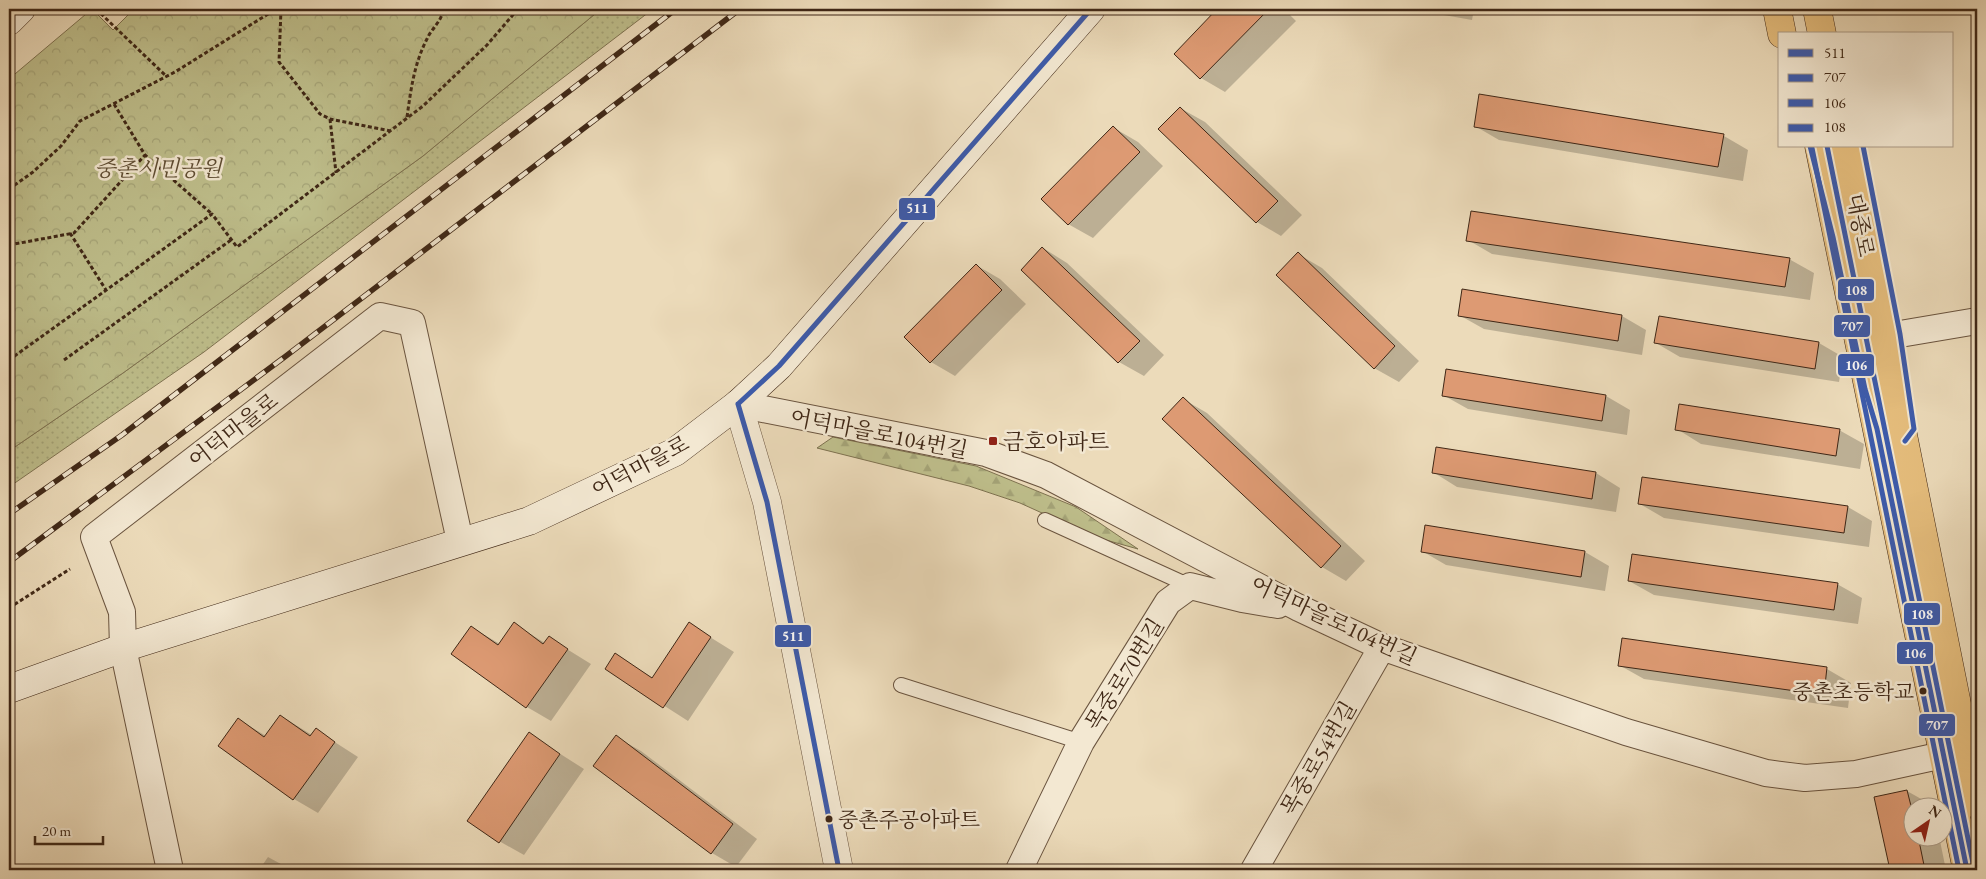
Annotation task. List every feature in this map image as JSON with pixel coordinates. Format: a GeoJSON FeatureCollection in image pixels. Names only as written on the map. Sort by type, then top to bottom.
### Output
{"type":"FeatureCollection","features":[{"type":"Feature","properties":{"kind":"main road"},"geometry":{"type":"LineString","coordinates":[[9,21],[21,9]]}},
{"type":"Feature","properties":{"kind":"main road","name":"어덕마을로"},"geometry":{"type":"LineString","coordinates":[[9,689],[123,648],[460,541],[529,521],[675,452],[738,404],[779,366],[1091,9]]}},
{"type":"Feature","properties":{"kind":"main road"},"geometry":{"type":"LineString","coordinates":[[1777,9],[1782,32]]}},
{"type":"Feature","properties":{"kind":"main road"},"geometry":{"type":"LineString","coordinates":[[1790,9],[1796,32]]}},
{"type":"Feature","properties":{"kind":"main road"},"geometry":{"type":"LineString","coordinates":[[1817,9],[1822,32]]}},
{"type":"Feature","properties":{"kind":"main road"},"geometry":{"type":"LineString","coordinates":[[1836,9],[1840,32]]}},
{"type":"Feature","properties":{"kind":"main road"},"geometry":{"type":"LineString","coordinates":[[1811,148],[1833,237],[1864,389],[1893,445],[1914,429],[1900,334],[1863,148]]}},
{"type":"Feature","properties":{"kind":"main road","name":"대종로"},"geometry":{"type":"LineString","coordinates":[[1820,148],[1887,416],[1962,751],[1977,804]]}},
{"type":"Feature","properties":{"kind":"main road","name":"대종로"},"geometry":{"type":"LineString","coordinates":[[1845,148],[1887,416]]}},
{"type":"Feature","properties":{"kind":"main road"},"geometry":{"type":"LineString","coordinates":[[738,404],[767,502],[838,870]]}},
{"type":"Feature","properties":{"kind":"main road","name":"대종로"},"geometry":{"type":"LineString","coordinates":[[1962,751],[1967,870]]}},
{"type":"Feature","properties":{"kind":"street","name":"어덕마을로"},"geometry":{"type":"LineString","coordinates":[[170,870],[123,648],[122,612],[94,536],[380,316],[412,322],[460,541]]}},
{"type":"Feature","properties":{"kind":"street"},"geometry":{"type":"LineString","coordinates":[[1900,334],[1977,321]]}},
{"type":"Feature","properties":{"kind":"street","name":"어덕마을로104번길"},"geometry":{"type":"LineString","coordinates":[[738,404],[986,453],[1046,475],[1299,608],[1382,647],[1626,732],[1766,773],[1805,778],[1856,774],[1962,751]]}},
{"type":"Feature","properties":{"kind":"street"},"geometry":{"type":"LineString","coordinates":[[1190,586],[1242,599],[1299,608]]}},
{"type":"Feature","properties":{"kind":"street","name":"목중로70번길"},"geometry":{"type":"LineString","coordinates":[[1019,870],[1082,742],[1168,602],[1190,586]]}},
{"type":"Feature","properties":{"kind":"street","name":"목중로54번길"},"geometry":{"type":"LineString","coordinates":[[1254,870],[1382,647]]}},
{"type":"Feature","properties":{"kind":"lane"},"geometry":{"type":"LineString","coordinates":[[1045,520],[1190,586]]}},
{"type":"Feature","properties":{"kind":"lane"},"geometry":{"type":"LineString","coordinates":[[901,685],[1082,742]]}},
{"type":"Feature","properties":{"kind":"path"},"geometry":{"type":"LineString","coordinates":[[96,9],[166,76]]}},
{"type":"Feature","properties":{"kind":"path"},"geometry":{"type":"LineString","coordinates":[[9,189],[33,172],[61,146],[80,122],[166,76],[276,9]]}},
{"type":"Feature","properties":{"kind":"path"},"geometry":{"type":"LineString","coordinates":[[281,9],[279,62],[320,114],[330,119],[391,130]]}},
{"type":"Feature","properties":{"kind":"path"},"geometry":{"type":"LineString","coordinates":[[444,9],[444,14]]}},
{"type":"Feature","properties":{"kind":"path"},"geometry":{"type":"LineString","coordinates":[[407,118],[413,72],[427,37],[444,14],[453,9]]}},
{"type":"Feature","properties":{"kind":"path"},"geometry":{"type":"LineString","coordinates":[[114,104],[145,155],[212,214],[237,247],[423,106],[487,45],[518,9]]}},
{"type":"Feature","properties":{"kind":"path"},"geometry":{"type":"LineString","coordinates":[[330,119],[336,173]]}},
{"type":"Feature","properties":{"kind":"path"},"geometry":{"type":"LineString","coordinates":[[9,245],[74,232],[98,209],[145,155]]}},
{"type":"Feature","properties":{"kind":"path"},"geometry":{"type":"LineString","coordinates":[[9,360],[212,214]]}},
{"type":"Feature","properties":{"kind":"path"},"geometry":{"type":"LineString","coordinates":[[70,233],[106,290]]}},
{"type":"Feature","properties":{"kind":"path"},"geometry":{"type":"LineString","coordinates":[[64,360],[232,240]]}},
{"type":"Feature","properties":{"kind":"path"},"geometry":{"type":"LineString","coordinates":[[9,608],[70,569]]}},
{"type":"Feature","properties":{"kind":"green space","name":"중촌시민공원"},"geometry":{"type":"Polygon","coordinates":[[[92,9],[113,30],[134,9],[601,9],[423,156],[123,373],[9,451],[9,79],[92,9]]]}},
{"type":"Feature","properties":{"kind":"green space"},"geometry":{"type":"Polygon","coordinates":[[[601,9],[653,9],[204,352],[9,487],[9,451],[123,373],[423,156],[601,9]]]}},
{"type":"Feature","properties":{"kind":"green space"},"geometry":{"type":"Polygon","coordinates":[[[833,437],[976,466],[1076,507],[1138,549],[1095,537],[1020,503],[969,486],[817,448],[833,437]]]}},
{"type":"Feature","properties":{"kind":"building"},"geometry":{"type":"Polygon","coordinates":[[[1217,9],[1269,9],[1200,79],[1174,54],[1217,9]]]}},
{"type":"Feature","properties":{"kind":"building"},"geometry":{"type":"Polygon","coordinates":[[[1479,94],[1724,134],[1718,167],[1474,127],[1479,94]]]}},
{"type":"Feature","properties":{"kind":"building"},"geometry":{"type":"Polygon","coordinates":[[[1180,107],[1278,201],[1256,223],[1158,129],[1180,107]]]}},
{"type":"Feature","properties":{"kind":"building"},"geometry":{"type":"Polygon","coordinates":[[[1113,126],[1140,152],[1068,225],[1041,199],[1113,126]]]}},
{"type":"Feature","properties":{"kind":"building"},"geometry":{"type":"Polygon","coordinates":[[[1471,211],[1790,258],[1785,287],[1466,241],[1471,211]]]}},
{"type":"Feature","properties":{"kind":"building"},"geometry":{"type":"Polygon","coordinates":[[[1042,247],[1140,341],[1118,363],[1021,270],[1042,247]]]}},
{"type":"Feature","properties":{"kind":"building"},"geometry":{"type":"Polygon","coordinates":[[[1298,252],[1395,346],[1374,369],[1276,275],[1298,252]]]}},
{"type":"Feature","properties":{"kind":"building"},"geometry":{"type":"Polygon","coordinates":[[[976,264],[1002,290],[930,363],[904,337],[976,264]]]}},
{"type":"Feature","properties":{"kind":"building"},"geometry":{"type":"Polygon","coordinates":[[[1462,289],[1622,315],[1618,341],[1458,316],[1462,289]]]}},
{"type":"Feature","properties":{"kind":"building"},"geometry":{"type":"Polygon","coordinates":[[[1659,316],[1819,342],[1815,369],[1654,343],[1659,316]]]}},
{"type":"Feature","properties":{"kind":"building"},"geometry":{"type":"Polygon","coordinates":[[[1446,369],[1606,395],[1602,421],[1442,396],[1446,369]]]}},
{"type":"Feature","properties":{"kind":"building"},"geometry":{"type":"Polygon","coordinates":[[[1183,397],[1341,546],[1321,568],[1162,419],[1183,397]]]}},
{"type":"Feature","properties":{"kind":"building"},"geometry":{"type":"Polygon","coordinates":[[[1679,404],[1840,429],[1836,456],[1675,430],[1679,404]]]}},
{"type":"Feature","properties":{"kind":"building"},"geometry":{"type":"Polygon","coordinates":[[[1436,447],[1596,472],[1592,499],[1432,473],[1436,447]]]}},
{"type":"Feature","properties":{"kind":"building"},"geometry":{"type":"Polygon","coordinates":[[[1642,477],[1848,506],[1844,533],[1638,504],[1642,477]]]}},
{"type":"Feature","properties":{"kind":"building"},"geometry":{"type":"Polygon","coordinates":[[[1425,525],[1585,551],[1581,577],[1421,552],[1425,525]]]}},
{"type":"Feature","properties":{"kind":"building"},"geometry":{"type":"Polygon","coordinates":[[[1632,554],[1838,583],[1834,610],[1628,581],[1632,554]]]}},
{"type":"Feature","properties":{"kind":"building"},"geometry":{"type":"Polygon","coordinates":[[[514,622],[543,644],[549,636],[568,649],[526,708],[451,654],[471,626],[498,645],[514,622]]]}},
{"type":"Feature","properties":{"kind":"building"},"geometry":{"type":"Polygon","coordinates":[[[689,622],[711,637],[663,708],[605,669],[615,653],[652,678],[689,622]]]}},
{"type":"Feature","properties":{"kind":"building"},"geometry":{"type":"Polygon","coordinates":[[[1622,638],[1827,667],[1824,695],[1618,666],[1622,638]]]}},
{"type":"Feature","properties":{"kind":"building"},"geometry":{"type":"Polygon","coordinates":[[[280,715],[310,736],[316,728],[335,742],[293,800],[218,746],[238,718],[264,737],[280,715]]]}},
{"type":"Feature","properties":{"kind":"building"},"geometry":{"type":"Polygon","coordinates":[[[529,732],[560,754],[499,843],[467,821],[529,732]]]}},
{"type":"Feature","properties":{"kind":"building"},"geometry":{"type":"Polygon","coordinates":[[[616,735],[733,824],[711,854],[593,766],[616,735]]]}},
{"type":"Feature","properties":{"kind":"building"},"geometry":{"type":"Polygon","coordinates":[[[1907,790],[1908,796],[1904,796],[1904,846],[1920,846],[1925,870],[1890,870],[1874,797],[1907,790]]]}},
{"type":"Feature","properties":{"kind":"railway"},"geometry":{"type":"LineString","coordinates":[[9,514],[122,435],[676,9]]}},
{"type":"Feature","properties":{"kind":"railway"},"geometry":{"type":"LineString","coordinates":[[9,562],[286,356],[740,9]]}},
{"type":"Feature","properties":{"kind":"transit line","name":"511"},"geometry":{"type":"LineString","coordinates":[[738,404],[779,366],[1091,9]]}},
{"type":"Feature","properties":{"kind":"transit line","name":"707"},"geometry":{"type":"LineString","coordinates":[[1811,148],[1833,237],[1865,389],[1877,429],[1967,870]]}},
{"type":"Feature","properties":{"kind":"transit line","name":"106"},"geometry":{"type":"LineString","coordinates":[[1812,148],[1959,870]]}},
{"type":"Feature","properties":{"kind":"transit line","name":"108"},"geometry":{"type":"LineString","coordinates":[[1827,148],[1974,868]]}},
{"type":"Feature","properties":{"kind":"transit line","name":"707"},"geometry":{"type":"LineString","coordinates":[[1863,148],[1900,334],[1914,429],[1905,441]]}},
{"type":"Feature","properties":{"kind":"transit line","name":"511"},"geometry":{"type":"LineString","coordinates":[[738,404],[767,502],[839,870]]}},
{"type":"Feature","properties":{"kind":"place","name":"금호아파트"},"geometry":{"type":"Point","coordinates":[993,441]}},
{"type":"Feature","properties":{"kind":"place","name":"중촌초등학교"},"geometry":{"type":"Point","coordinates":[1923,691]}},
{"type":"Feature","properties":{"kind":"place","name":"중촌주공아파트"},"geometry":{"type":"Point","coordinates":[829,819]}}]}
